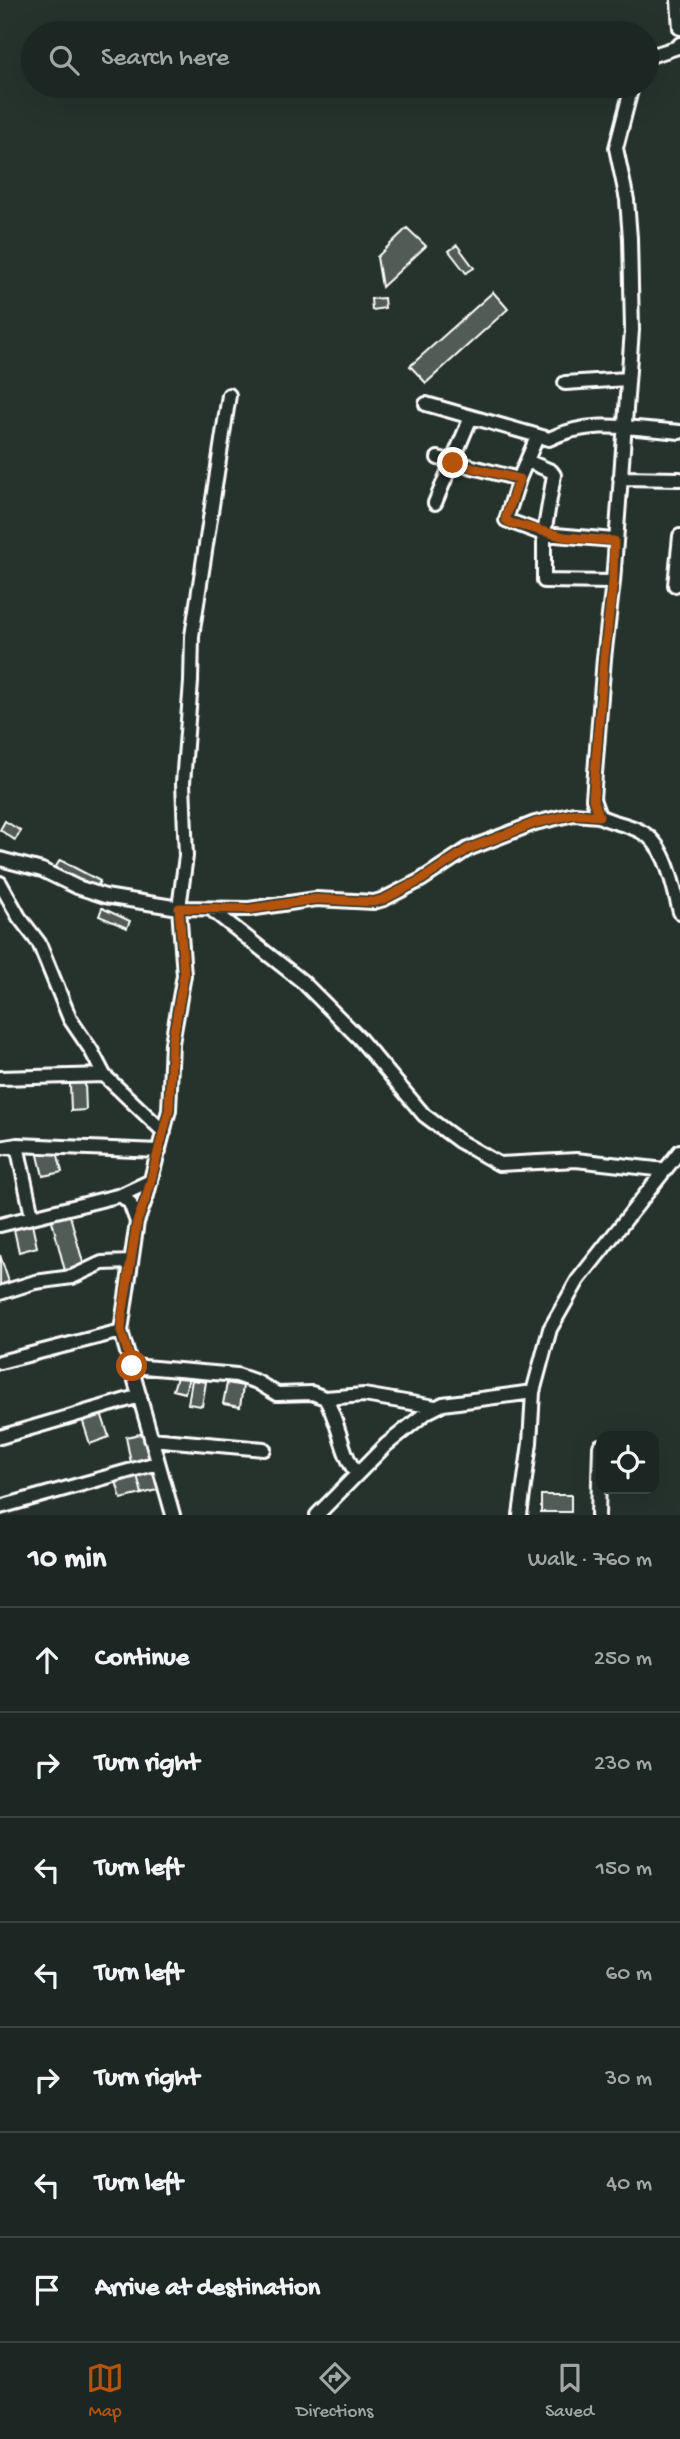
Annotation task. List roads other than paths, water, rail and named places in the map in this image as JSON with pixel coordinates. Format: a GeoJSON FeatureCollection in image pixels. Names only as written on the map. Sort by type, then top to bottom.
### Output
{"type":"FeatureCollection","features":[{"type":"Feature","properties":{"kind":"street"},"geometry":{"type":"LineString","coordinates":[[678,0],[680,27]]}},
{"type":"Feature","properties":{"kind":"street"},"geometry":{"type":"LineString","coordinates":[[659,53],[680,44]]}},
{"type":"Feature","properties":{"kind":"street"},"geometry":{"type":"LineString","coordinates":[[599,816],[593,799],[632,330],[631,239],[627,200],[616,148],[629,98]]}},
{"type":"Feature","properties":{"kind":"street"},"geometry":{"type":"LineString","coordinates":[[565,383],[627,379]]}},
{"type":"Feature","properties":{"kind":"street"},"geometry":{"type":"LineString","coordinates":[[173,1515],[121,1331],[137,1222],[169,1110],[172,1043],[184,975],[179,908],[186,856],[183,783],[192,636],[229,395]]}},
{"type":"Feature","properties":{"kind":"street"},"geometry":{"type":"LineString","coordinates":[[426,404],[549,439],[565,431],[592,426],[680,432]]}},
{"type":"Feature","properties":{"kind":"street"},"geometry":{"type":"LineString","coordinates":[[435,503],[471,417]]}},
{"type":"Feature","properties":{"kind":"street"},"geometry":{"type":"LineString","coordinates":[[537,437],[519,479],[506,520],[544,534],[614,541]]}},
{"type":"Feature","properties":{"kind":"street"},"geometry":{"type":"LineString","coordinates":[[438,458],[519,479]]}},
{"type":"Feature","properties":{"kind":"street"},"geometry":{"type":"LineString","coordinates":[[527,461],[551,471],[554,475],[544,534],[544,581],[613,582]]}},
{"type":"Feature","properties":{"kind":"street"},"geometry":{"type":"LineString","coordinates":[[620,478],[680,479]]}},
{"type":"Feature","properties":{"kind":"street"},"geometry":{"type":"LineString","coordinates":[[675,585],[680,536]]}},
{"type":"Feature","properties":{"kind":"street"},"geometry":{"type":"LineString","coordinates":[[0,859],[42,870],[76,887],[105,896],[179,908],[250,909],[316,899],[374,902],[421,880],[468,849],[535,823],[574,814],[599,816],[635,828],[650,837],[667,868],[680,912]]}},
{"type":"Feature","properties":{"kind":"street"},"geometry":{"type":"LineString","coordinates":[[0,883],[19,917],[39,943],[70,1019],[91,1050],[104,1076],[164,1132]]}},
{"type":"Feature","properties":{"kind":"street"},"geometry":{"type":"LineString","coordinates":[[212,909],[303,982],[359,1038],[424,1115],[459,1141],[499,1164],[576,1160],[665,1170]]}},
{"type":"Feature","properties":{"kind":"street"},"geometry":{"type":"LineString","coordinates":[[0,1078],[104,1076]]}},
{"type":"Feature","properties":{"kind":"street"},"geometry":{"type":"LineString","coordinates":[[0,1148],[17,1145],[159,1151]]}},
{"type":"Feature","properties":{"kind":"street"},"geometry":{"type":"LineString","coordinates":[[17,1145],[32,1216]]}},
{"type":"Feature","properties":{"kind":"street"},"geometry":{"type":"LineString","coordinates":[[520,1515],[529,1456],[533,1392],[550,1329],[578,1280],[680,1151]]}},
{"type":"Feature","properties":{"kind":"street"},"geometry":{"type":"LineString","coordinates":[[0,1225],[121,1195],[150,1181]]}},
{"type":"Feature","properties":{"kind":"street"},"geometry":{"type":"LineString","coordinates":[[121,1195],[130,1203],[137,1222]]}},
{"type":"Feature","properties":{"kind":"street"},"geometry":{"type":"LineString","coordinates":[[0,1293],[35,1282],[72,1277],[102,1263],[131,1262]]}},
{"type":"Feature","properties":{"kind":"street"},"geometry":{"type":"LineString","coordinates":[[0,1362],[121,1331]]}},
{"type":"Feature","properties":{"kind":"street"},"geometry":{"type":"LineString","coordinates":[[132,1366],[237,1375],[278,1394],[312,1393],[325,1398],[364,1395],[435,1407],[533,1392]]}},
{"type":"Feature","properties":{"kind":"street"},"geometry":{"type":"LineString","coordinates":[[0,1437],[140,1396]]}},
{"type":"Feature","properties":{"kind":"street"},"geometry":{"type":"LineString","coordinates":[[325,1398],[335,1416],[343,1445],[357,1474]]}},
{"type":"Feature","properties":{"kind":"street"},"geometry":{"type":"LineString","coordinates":[[317,1515],[386,1446],[435,1407]]}},
{"type":"Feature","properties":{"kind":"street"},"geometry":{"type":"LineString","coordinates":[[151,1439],[264,1449]]}},
{"type":"Feature","properties":{"kind":"street"},"geometry":{"type":"LineString","coordinates":[[0,1507],[157,1463]]}},
{"type":"Feature","properties":{"kind":"street"},"geometry":{"type":"LineString","coordinates":[[598,1515],[599,1494]]}}]}
